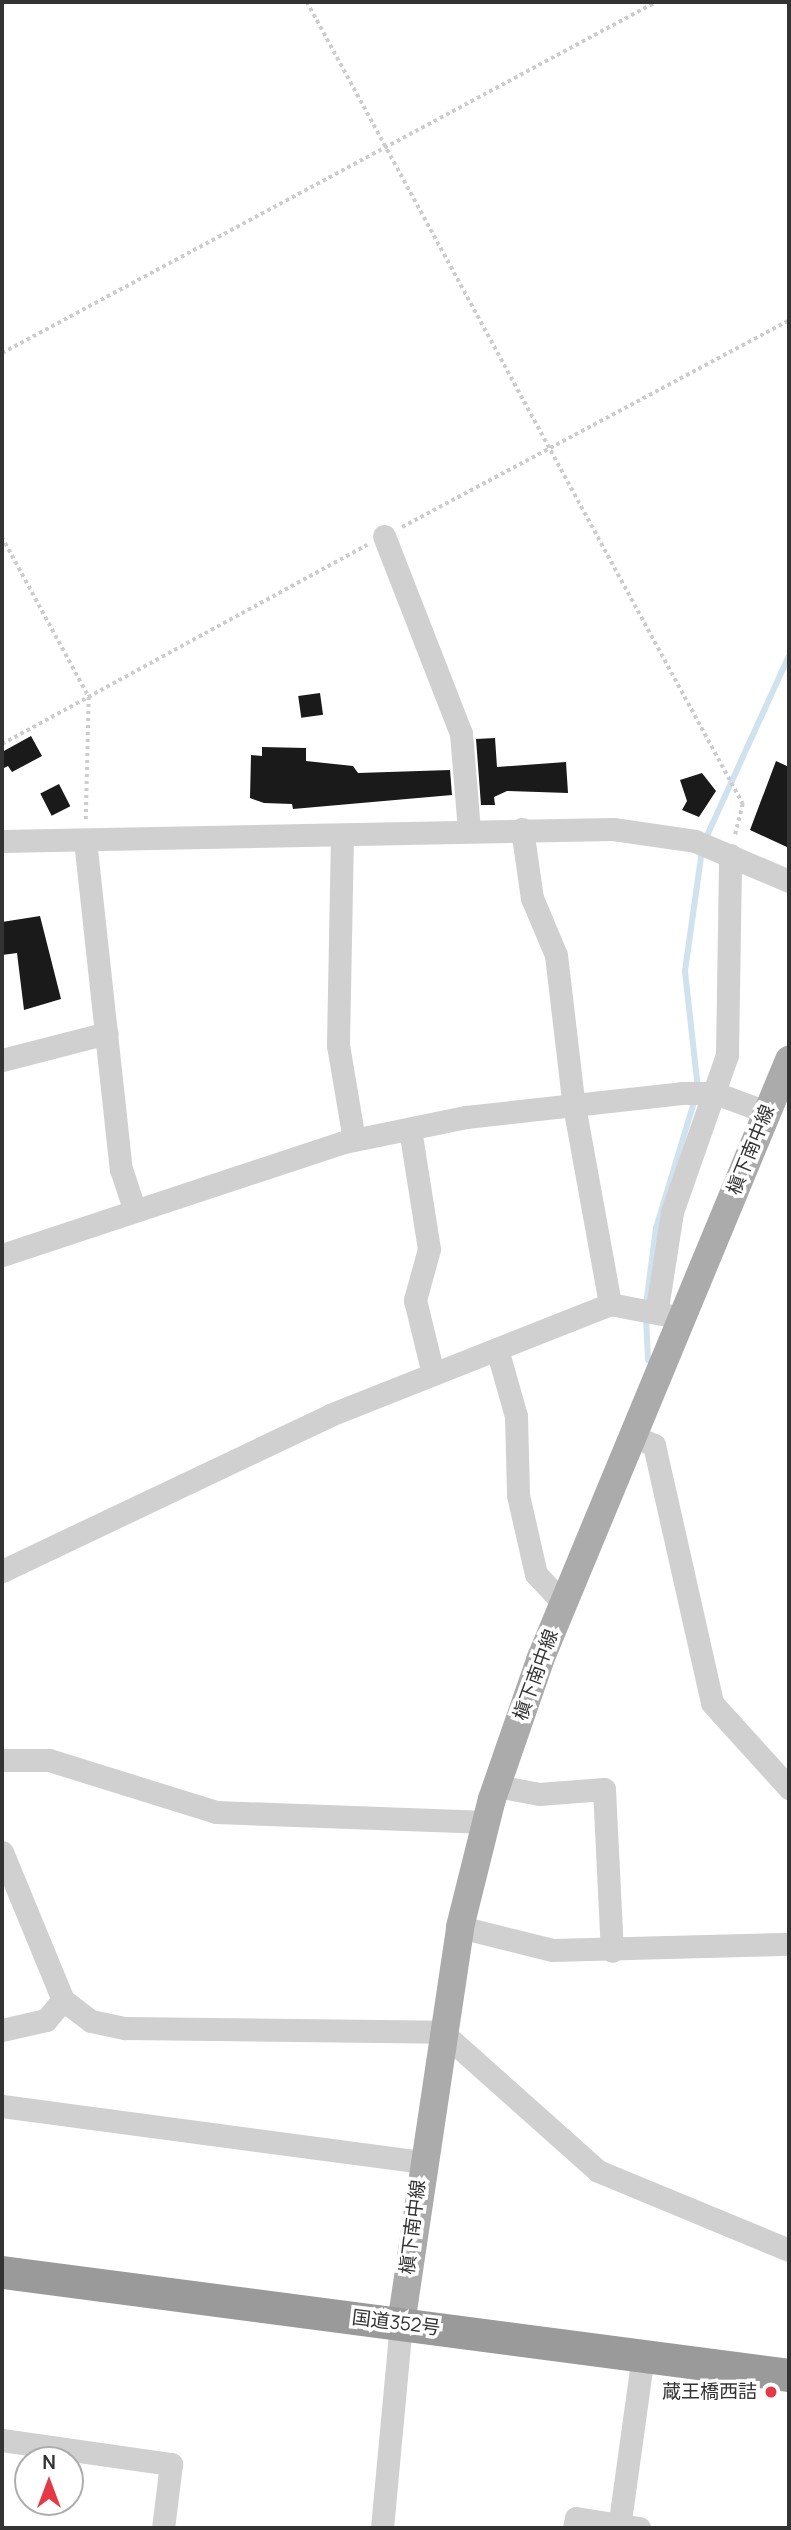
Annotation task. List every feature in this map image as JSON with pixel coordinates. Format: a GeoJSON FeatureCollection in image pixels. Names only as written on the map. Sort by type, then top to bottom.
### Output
{"type":"FeatureCollection","features":[{"type":"Feature","properties":{"kind":"highway","name":"国道352号"},"geometry":{"type":"LineString","coordinates":[[2,2272],[789,2375]]}},
{"type":"Feature","properties":{"kind":"main road","name":"槇下南中線"},"geometry":{"type":"LineString","coordinates":[[401,2325],[421,2162],[460,1927],[497,1786],[563,1603],[684,1318],[789,1060]]}},
{"type":"Feature","properties":{"kind":"street"},"geometry":{"type":"LineString","coordinates":[[384,536],[461,733],[469,831]]}},
{"type":"Feature","properties":{"kind":"street"},"geometry":{"type":"LineString","coordinates":[[522,830],[532,898],[556,954],[573,1100],[610,1304]]}},
{"type":"Feature","properties":{"kind":"street"},"geometry":{"type":"LineString","coordinates":[[2,841],[522,830],[641,831],[730,855],[789,881]]}},
{"type":"Feature","properties":{"kind":"street"},"geometry":{"type":"LineString","coordinates":[[342,835],[338,1045],[354,1140]]}},
{"type":"Feature","properties":{"kind":"street"},"geometry":{"type":"LineString","coordinates":[[85,840],[121,1169],[135,1210]]}},
{"type":"Feature","properties":{"kind":"street"},"geometry":{"type":"LineString","coordinates":[[657,1308],[673,1212],[715,1093],[729,1041],[730,855]]}},
{"type":"Feature","properties":{"kind":"street"},"geometry":{"type":"LineString","coordinates":[[2,1059],[107,1033]]}},
{"type":"Feature","properties":{"kind":"street"},"geometry":{"type":"LineString","coordinates":[[2,1255],[354,1140],[410,1129],[573,1100],[715,1093],[766,1112]]}},
{"type":"Feature","properties":{"kind":"street"},"geometry":{"type":"LineString","coordinates":[[410,1129],[429,1249],[415,1300],[433,1374]]}},
{"type":"Feature","properties":{"kind":"street"},"geometry":{"type":"LineString","coordinates":[[2,1571],[330,1415],[610,1304],[657,1308],[684,1318]]}},
{"type":"Feature","properties":{"kind":"street"},"geometry":{"type":"LineString","coordinates":[[497,1349],[516,1416],[518,1495],[537,1574],[563,1603]]}},
{"type":"Feature","properties":{"kind":"street"},"geometry":{"type":"LineString","coordinates":[[633,1436],[654,1444],[712,1703],[789,1788]]}},
{"type":"Feature","properties":{"kind":"street"},"geometry":{"type":"LineString","coordinates":[[2,1760],[49,1760],[216,1812],[487,1822]]}},
{"type":"Feature","properties":{"kind":"street"},"geometry":{"type":"LineString","coordinates":[[497,1786],[539,1794],[604,1790],[612,1951]]}},
{"type":"Feature","properties":{"kind":"street"},"geometry":{"type":"LineString","coordinates":[[2,1852],[63,2000],[91,2021],[125,2028],[442,2032],[598,2171],[789,2250]]}},
{"type":"Feature","properties":{"kind":"street"},"geometry":{"type":"LineString","coordinates":[[460,1927],[552,1950],[612,1951],[789,1944]]}},
{"type":"Feature","properties":{"kind":"street"},"geometry":{"type":"LineString","coordinates":[[2,2030],[46,2020],[63,2000]]}},
{"type":"Feature","properties":{"kind":"street"},"geometry":{"type":"LineString","coordinates":[[2,2106],[421,2162]]}},
{"type":"Feature","properties":{"kind":"street"},"geometry":{"type":"LineString","coordinates":[[382,2528],[401,2325]]}},
{"type":"Feature","properties":{"kind":"street"},"geometry":{"type":"LineString","coordinates":[[574,2528],[576,2518],[626,2527],[643,2355]]}},
{"type":"Feature","properties":{"kind":"street"},"geometry":{"type":"LineString","coordinates":[[2,2440],[171,2464],[163,2528]]}},
{"type":"Feature","properties":{"kind":"path"},"geometry":{"type":"LineString","coordinates":[[307,2],[547,450],[743,804],[730,855]]}},
{"type":"Feature","properties":{"kind":"path"},"geometry":{"type":"LineString","coordinates":[[2,353],[656,2]]}},
{"type":"Feature","properties":{"kind":"path"},"geometry":{"type":"LineString","coordinates":[[2,744],[789,320]]}},
{"type":"Feature","properties":{"kind":"path"},"geometry":{"type":"LineString","coordinates":[[2,537],[89,696],[85,840]]}},
{"type":"Feature","properties":{"kind":"building"},"geometry":{"type":"Polygon","coordinates":[[[320,693],[323,715],[301,718],[298,696],[320,693]]]}},
{"type":"Feature","properties":{"kind":"building"},"geometry":{"type":"Polygon","coordinates":[[[31,736],[42,756],[12,772],[8,766],[2,769],[2,752],[31,736]]]}},
{"type":"Feature","properties":{"kind":"building"},"geometry":{"type":"Polygon","coordinates":[[[495,738],[497,767],[566,762],[568,793],[507,791],[494,797],[495,805],[481,805],[476,739],[495,738]]]}},
{"type":"Feature","properties":{"kind":"building"},"geometry":{"type":"Polygon","coordinates":[[[262,747],[306,748],[306,761],[353,766],[358,773],[450,770],[452,795],[293,809],[292,804],[264,803],[250,798],[251,755],[262,756],[262,747]]]}},
{"type":"Feature","properties":{"kind":"building"},"geometry":{"type":"Polygon","coordinates":[[[776,761],[789,767],[789,848],[750,830],[776,761]]]}},
{"type":"Feature","properties":{"kind":"building"},"geometry":{"type":"Polygon","coordinates":[[[702,773],[716,791],[699,817],[682,810],[687,801],[680,780],[702,773]]]}},
{"type":"Feature","properties":{"kind":"building"},"geometry":{"type":"Polygon","coordinates":[[[59,784],[70,806],[52,816],[40,794],[59,784]]]}},
{"type":"Feature","properties":{"kind":"building"},"geometry":{"type":"Polygon","coordinates":[[[40,916],[61,999],[24,1010],[17,953],[2,955],[2,922],[40,916]]]}},
{"type":"Feature","properties":{"kind":"waterway"},"geometry":{"type":"LineString","coordinates":[[705,840],[789,656]]}},
{"type":"Feature","properties":{"kind":"waterway"},"geometry":{"type":"LineString","coordinates":[[698,1089],[685,971],[702,850]]}},
{"type":"Feature","properties":{"kind":"waterway"},"geometry":{"type":"LineString","coordinates":[[646,1305],[656,1228],[695,1099]]}},
{"type":"Feature","properties":{"kind":"waterway"},"geometry":{"type":"LineString","coordinates":[[646,1316],[648,1360]]}},
{"type":"Feature","properties":{"kind":"place","name":"蔵王橋西詰"},"geometry":{"type":"Point","coordinates":[771,2392]}}]}
